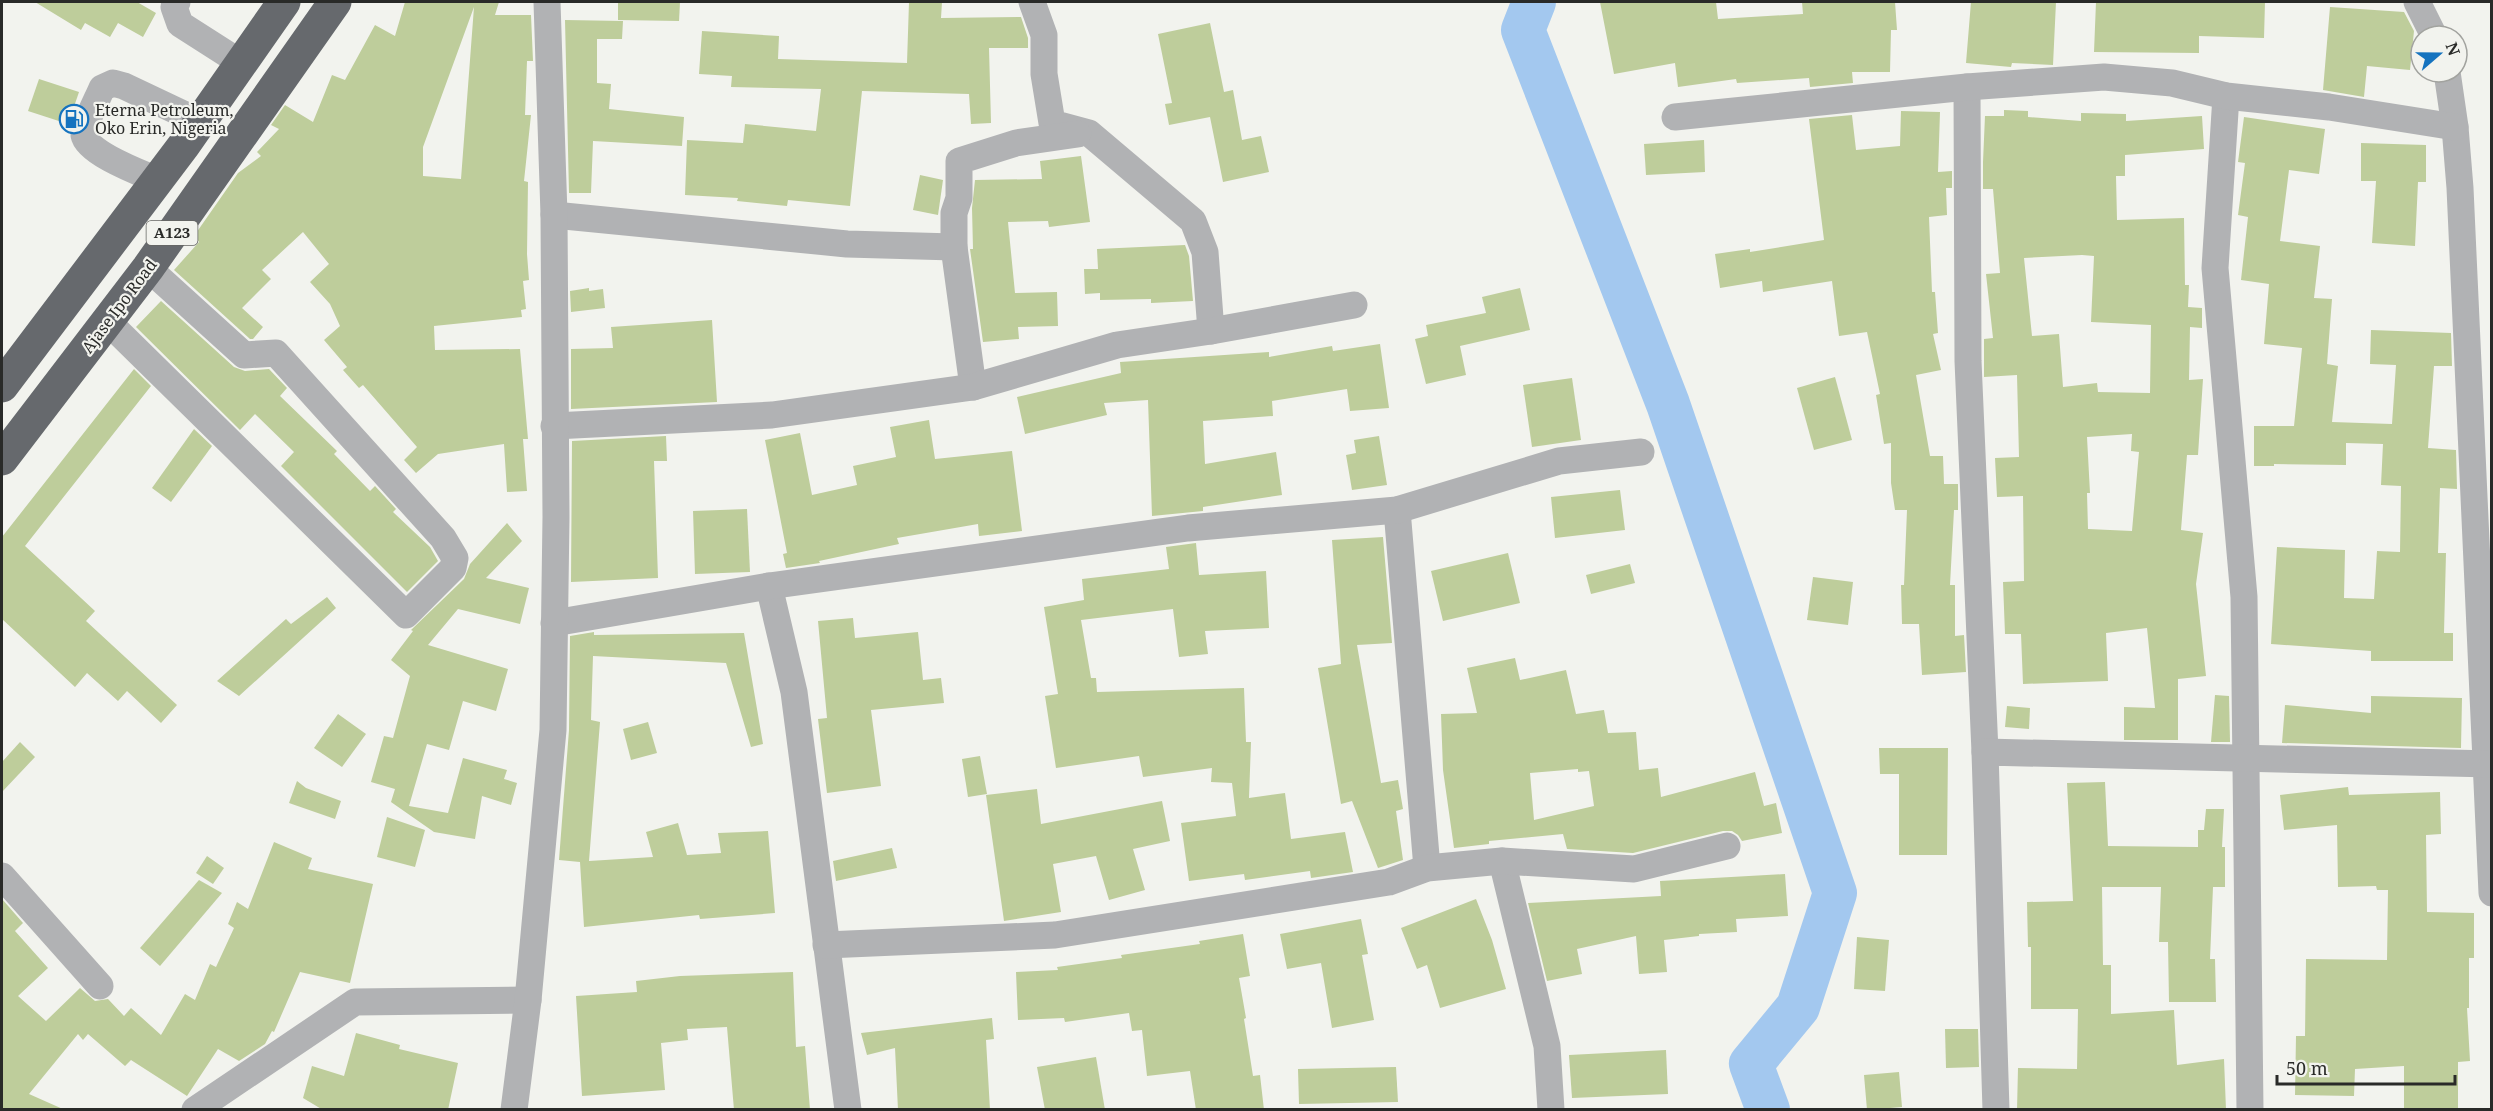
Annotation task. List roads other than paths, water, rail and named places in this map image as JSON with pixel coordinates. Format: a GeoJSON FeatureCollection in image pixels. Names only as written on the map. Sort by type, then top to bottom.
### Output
{"type":"FeatureCollection","features":[{"type":"Feature","properties":{"kind":"highway","name":"A123"},"geometry":{"type":"LineString","coordinates":[[2,386],[158,180],[284,2]]}},
{"type":"Feature","properties":{"kind":"highway","name":"Ajase Ipo Road"},"geometry":{"type":"LineString","coordinates":[[2,459],[148,268],[335,2]]}},
{"type":"Feature","properties":{"kind":"street"},"geometry":{"type":"LineString","coordinates":[[177,2],[174,7],[180,24],[241,63]]}},
{"type":"Feature","properties":{"kind":"street"},"geometry":{"type":"LineString","coordinates":[[514,1110],[528,1000],[553,730],[554,215],[547,2]]}},
{"type":"Feature","properties":{"kind":"street"},"geometry":{"type":"LineString","coordinates":[[1032,2],[1044,35],[1044,74],[1052,123],[1089,133],[1193,221],[1205,252],[1211,332]]}},
{"type":"Feature","properties":{"kind":"street"},"geometry":{"type":"LineString","coordinates":[[2417,2],[2428,24]]}},
{"type":"Feature","properties":{"kind":"street"},"geometry":{"type":"LineString","coordinates":[[1675,117],[1967,87],[2104,77],[2172,83],[2226,96],[2329,107],[2456,127]]}},
{"type":"Feature","properties":{"kind":"street"},"geometry":{"type":"LineString","coordinates":[[158,180],[98,152],[87,144],[84,134],[102,87],[113,83],[124,86],[200,122]]}},
{"type":"Feature","properties":{"kind":"street"},"geometry":{"type":"LineString","coordinates":[[2449,84],[2456,127],[2460,188],[2489,764],[2492,893]]}},
{"type":"Feature","properties":{"kind":"street"},"geometry":{"type":"LineString","coordinates":[[1967,87],[1968,361],[1985,752],[1995,1110]]}},
{"type":"Feature","properties":{"kind":"street"},"geometry":{"type":"LineString","coordinates":[[2226,96],[2215,268],[2244,597],[2250,1110]]}},
{"type":"Feature","properties":{"kind":"street"},"geometry":{"type":"LineString","coordinates":[[973,387],[954,247],[954,213],[959,198],[959,160],[1016,143],[1089,133]]}},
{"type":"Feature","properties":{"kind":"street"},"geometry":{"type":"LineString","coordinates":[[554,215],[847,244],[954,247]]}},
{"type":"Feature","properties":{"kind":"street"},"geometry":{"type":"LineString","coordinates":[[107,321],[406,615],[453,568],[455,558],[443,538],[276,353],[244,355],[148,268]]}},
{"type":"Feature","properties":{"kind":"street"},"geometry":{"type":"LineString","coordinates":[[554,426],[772,415],[973,387],[1117,345],[1211,332],[1354,305]]}},
{"type":"Feature","properties":{"kind":"street"},"geometry":{"type":"LineString","coordinates":[[554,622],[769,586],[1188,528],[1397,510],[1559,461],[1641,452]]}},
{"type":"Feature","properties":{"kind":"street"},"geometry":{"type":"LineString","coordinates":[[1397,510],[1427,868]]}},
{"type":"Feature","properties":{"kind":"street"},"geometry":{"type":"LineString","coordinates":[[769,586],[794,692],[848,1110]]}},
{"type":"Feature","properties":{"kind":"street"},"geometry":{"type":"LineString","coordinates":[[1985,752],[2489,764]]}},
{"type":"Feature","properties":{"kind":"street"},"geometry":{"type":"LineString","coordinates":[[826,945],[1055,935],[1389,882],[1427,868],[1502,861],[1634,869],[1727,846]]}},
{"type":"Feature","properties":{"kind":"street"},"geometry":{"type":"LineString","coordinates":[[1502,861],[1546,1046],[1551,1110]]}},
{"type":"Feature","properties":{"kind":"street"},"geometry":{"type":"LineString","coordinates":[[2,876],[100,986]]}},
{"type":"Feature","properties":{"kind":"street"},"geometry":{"type":"LineString","coordinates":[[195,1110],[355,1002],[528,1000]]}},
{"type":"Feature","properties":{"kind":"waterway"},"geometry":{"type":"LineString","coordinates":[[1534,2],[1523,30],[1668,404],[1835,893],[1798,1007],[1751,1064],[1768,1110]]}},
{"type":"Feature","properties":{"kind":"place","name":"Eterna Petroleum, Oko Erin, Nigeria"},"geometry":{"type":"Point","coordinates":[74,119]}}]}
